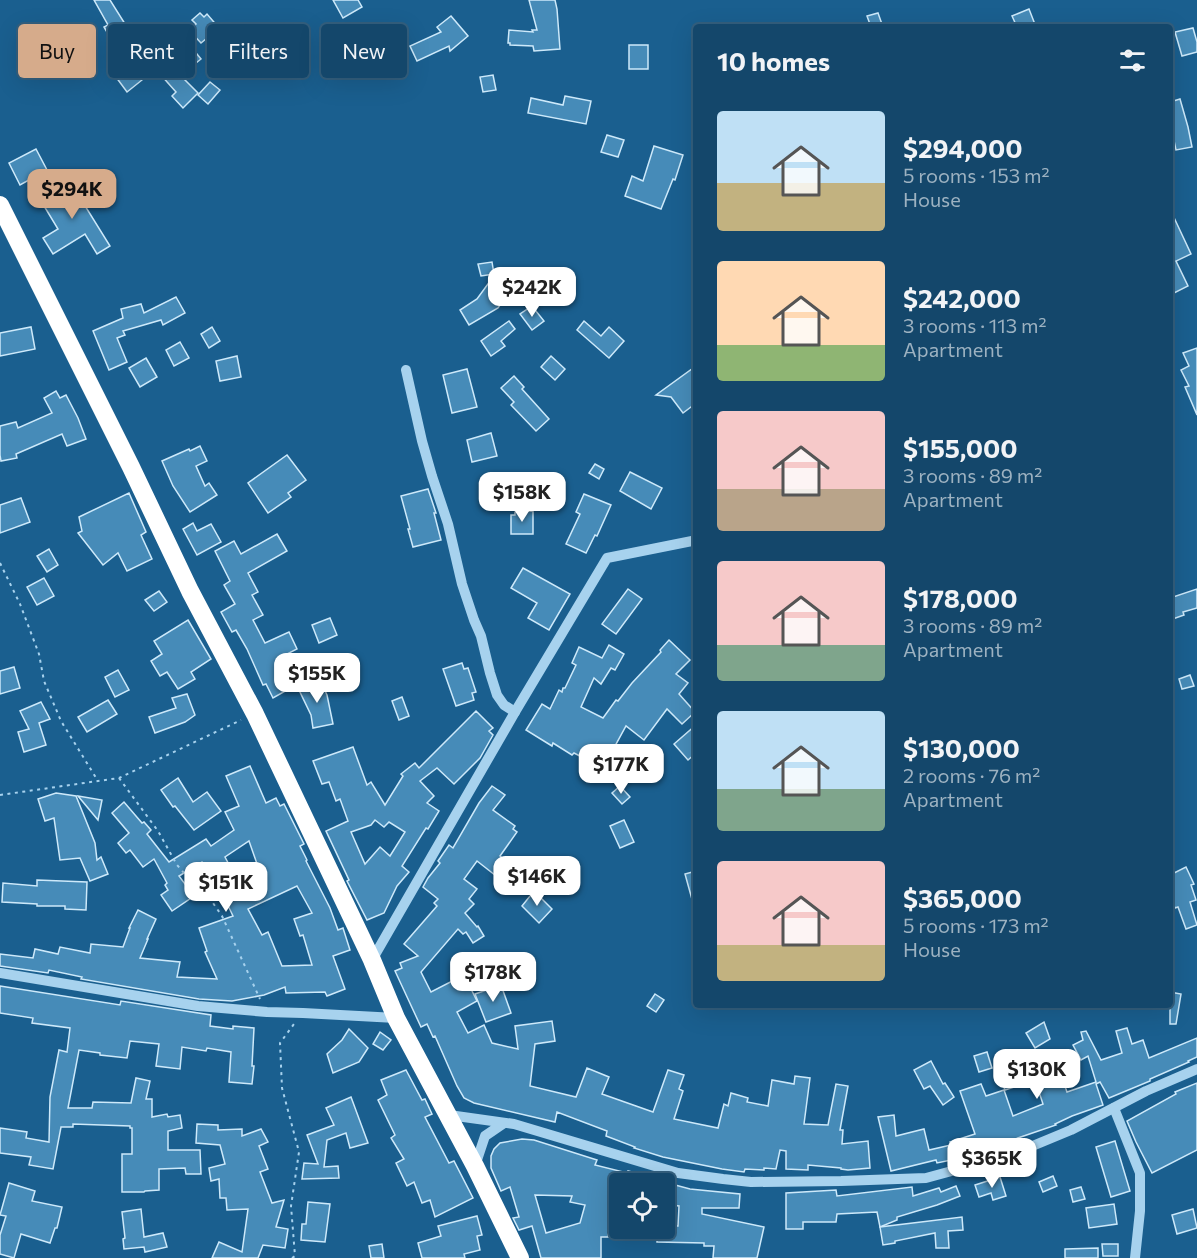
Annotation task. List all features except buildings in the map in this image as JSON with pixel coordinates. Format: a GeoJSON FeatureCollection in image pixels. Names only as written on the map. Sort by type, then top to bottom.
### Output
{"type":"FeatureCollection","features":[{"type":"Feature","properties":{"kind":"highway"},"geometry":{"type":"LineString","coordinates":[[0,205],[132,467],[190,591],[255,714],[372,960],[396,1018],[449,1115],[520,1258]]}},
{"type":"Feature","properties":{"kind":"street"},"geometry":{"type":"LineString","coordinates":[[406,370],[424,450],[448,524],[462,584],[481,636],[497,695],[504,705],[515,712]]}},
{"type":"Feature","properties":{"kind":"street"},"geometry":{"type":"LineString","coordinates":[[372,960],[607,558],[692,541]]}},
{"type":"Feature","properties":{"kind":"street"},"geometry":{"type":"LineString","coordinates":[[0,973],[198,1006],[267,1012],[396,1018]]}},
{"type":"Feature","properties":{"kind":"street"},"geometry":{"type":"LineString","coordinates":[[449,1115],[504,1123],[678,1173],[751,1182],[926,1178],[957,1171],[1030,1147],[1071,1130],[1146,1091],[1197,1069]]}},
{"type":"Feature","properties":{"kind":"street"},"geometry":{"type":"LineString","coordinates":[[1114,1108],[1140,1173],[1140,1211],[1135,1258]]}},
{"type":"Feature","properties":{"kind":"street"},"geometry":{"type":"LineString","coordinates":[[475,1166],[484,1136],[504,1123]]}},
{"type":"Feature","properties":{"kind":"path"},"geometry":{"type":"LineString","coordinates":[[0,563],[20,604],[39,654],[44,681],[61,721],[98,781]]}},
{"type":"Feature","properties":{"kind":"path"},"geometry":{"type":"LineString","coordinates":[[0,795],[119,778],[255,714]]}},
{"type":"Feature","properties":{"kind":"path"},"geometry":{"type":"LineString","coordinates":[[119,778],[158,831],[177,865],[213,903],[222,916],[267,1012]]}},
{"type":"Feature","properties":{"kind":"path"},"geometry":{"type":"LineString","coordinates":[[292,1258],[295,1256],[291,1206],[299,1152],[282,1088],[280,1043],[303,1013]]}}]}
